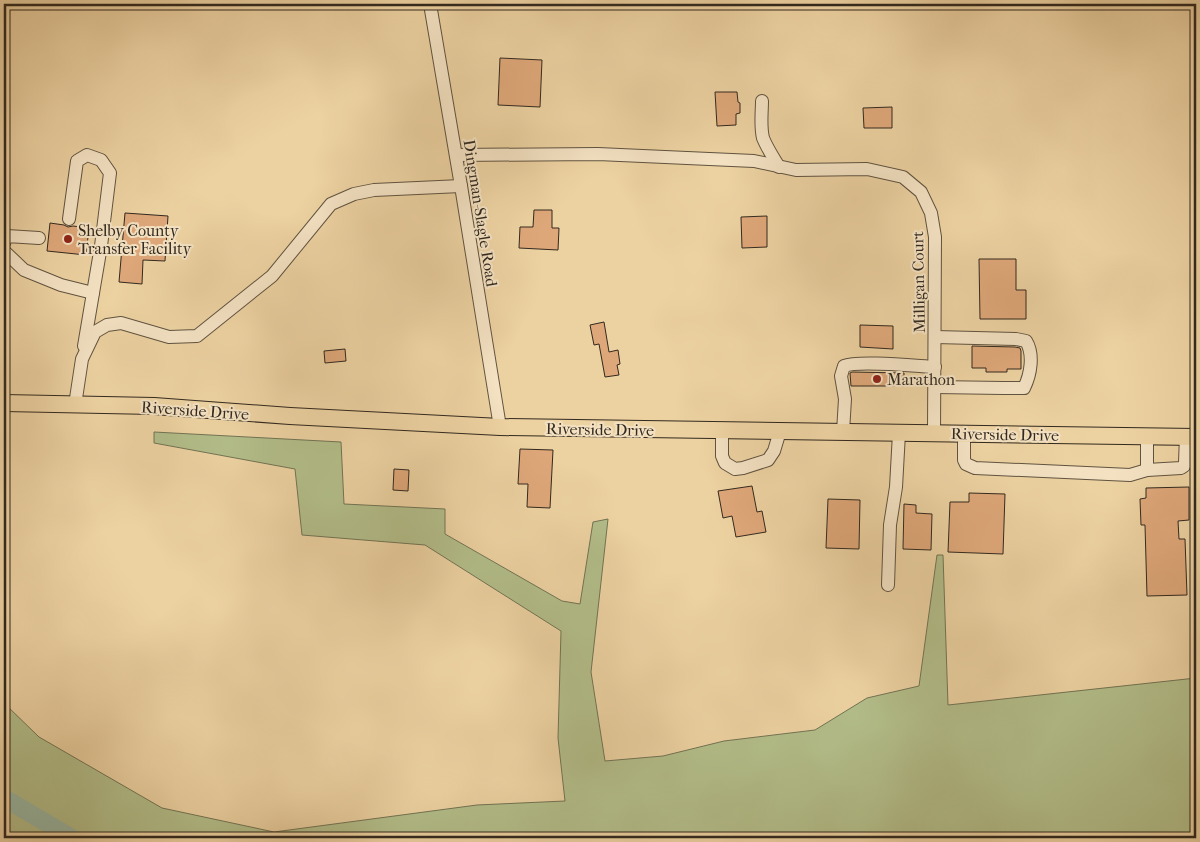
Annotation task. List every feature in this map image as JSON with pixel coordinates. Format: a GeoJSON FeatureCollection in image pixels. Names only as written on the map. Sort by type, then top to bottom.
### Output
{"type":"FeatureCollection","features":[{"type":"Feature","properties":{"kind":"main road","name":"Riverside Drive"},"geometry":{"type":"LineString","coordinates":[[4,403],[154,406],[500,428],[1191,437]]}},
{"type":"Feature","properties":{"kind":"street","name":"Dingman-Slagle Road"},"geometry":{"type":"LineString","coordinates":[[430,4],[500,428]]}},
{"type":"Feature","properties":{"kind":"street"},"geometry":{"type":"LineString","coordinates":[[762,101],[763,137],[779,167]]}},
{"type":"Feature","properties":{"kind":"street","name":"Milligan Court"},"geometry":{"type":"LineString","coordinates":[[456,155],[598,154],[754,161],[796,170],[867,169],[903,177],[921,192],[932,213],[935,237],[934,433]]}},
{"type":"Feature","properties":{"kind":"street"},"geometry":{"type":"LineString","coordinates":[[69,219],[77,161],[87,155],[101,160],[110,173],[101,246],[74,405]]}},
{"type":"Feature","properties":{"kind":"street"},"geometry":{"type":"LineString","coordinates":[[82,359],[95,332],[120,322],[169,337],[197,336],[272,276],[331,204],[354,194],[374,190],[461,186]]}},
{"type":"Feature","properties":{"kind":"street"},"geometry":{"type":"LineString","coordinates":[[4,243],[7,236],[39,238]]}},
{"type":"Feature","properties":{"kind":"street"},"geometry":{"type":"LineString","coordinates":[[4,251],[24,270],[61,285],[93,293]]}},
{"type":"Feature","properties":{"kind":"street"},"geometry":{"type":"LineString","coordinates":[[935,337],[1016,339],[1026,341],[1029,347],[1030,358],[1028,380],[1024,388],[935,386]]}},
{"type":"Feature","properties":{"kind":"street"},"geometry":{"type":"LineString","coordinates":[[843,432],[845,399],[841,376],[844,366],[849,364],[873,364],[935,367]]}},
{"type":"Feature","properties":{"kind":"street"},"geometry":{"type":"LineString","coordinates":[[722,431],[722,456],[725,462],[735,468],[743,468],[768,460],[774,451],[780,432]]}},
{"type":"Feature","properties":{"kind":"street"},"geometry":{"type":"LineString","coordinates":[[888,585],[890,525],[896,487],[899,433]]}},
{"type":"Feature","properties":{"kind":"street"},"geometry":{"type":"LineString","coordinates":[[964,434],[964,460],[966,464],[975,468],[1130,475],[1147,470],[1178,469],[1184,466],[1191,437]]}},
{"type":"Feature","properties":{"kind":"street"},"geometry":{"type":"LineString","coordinates":[[1147,436],[1147,470]]}},
{"type":"Feature","properties":{"kind":"green space"},"geometry":{"type":"Polygon","coordinates":[[[154,432],[341,442],[344,504],[445,509],[445,534],[562,601],[580,604],[593,522],[608,519],[591,672],[605,761],[663,756],[724,741],[815,730],[867,698],[919,686],[937,555],[943,555],[948,705],[1196,678],[1196,838],[4,838],[4,703],[39,737],[162,808],[274,832],[477,805],[565,801],[558,738],[561,631],[425,545],[302,535],[295,469],[154,443],[154,432]]]}},
{"type":"Feature","properties":{"kind":"building"},"geometry":{"type":"Polygon","coordinates":[[[500,58],[542,60],[540,107],[498,105],[500,58]]]}},
{"type":"Feature","properties":{"kind":"building"},"geometry":{"type":"Polygon","coordinates":[[[715,92],[737,92],[740,113],[736,114],[736,125],[717,126],[715,92]]]}},
{"type":"Feature","properties":{"kind":"building"},"geometry":{"type":"Polygon","coordinates":[[[892,107],[892,128],[864,128],[863,108],[892,107]]]}},
{"type":"Feature","properties":{"kind":"building"},"geometry":{"type":"Polygon","coordinates":[[[534,210],[552,210],[552,228],[559,228],[558,250],[519,248],[520,227],[533,227],[534,210]]]}},
{"type":"Feature","properties":{"kind":"building"},"geometry":{"type":"Polygon","coordinates":[[[125,213],[168,216],[165,261],[143,260],[142,284],[119,282],[125,213]]]}},
{"type":"Feature","properties":{"kind":"building"},"geometry":{"type":"Polygon","coordinates":[[[767,216],[767,247],[742,248],[741,217],[767,216]]]}},
{"type":"Feature","properties":{"kind":"building","name":"Shelby County Transfer Facility"},"geometry":{"type":"Polygon","coordinates":[[[50,223],[68,227],[89,228],[86,255],[47,251],[50,223]]]}},
{"type":"Feature","properties":{"kind":"building"},"geometry":{"type":"Polygon","coordinates":[[[979,259],[1016,259],[1016,290],[1026,290],[1026,319],[980,319],[979,259]]]}},
{"type":"Feature","properties":{"kind":"building"},"geometry":{"type":"Polygon","coordinates":[[[604,322],[609,352],[618,350],[620,364],[617,365],[619,375],[605,377],[599,344],[594,345],[590,325],[604,322]]]}},
{"type":"Feature","properties":{"kind":"building"},"geometry":{"type":"Polygon","coordinates":[[[860,325],[893,326],[893,349],[860,347],[860,325]]]}},
{"type":"Feature","properties":{"kind":"building"},"geometry":{"type":"Polygon","coordinates":[[[972,346],[1020,348],[1021,369],[1007,369],[1007,372],[986,372],[986,368],[972,368],[972,346]]]}},
{"type":"Feature","properties":{"kind":"building"},"geometry":{"type":"Polygon","coordinates":[[[345,349],[346,361],[325,363],[324,351],[345,349]]]}},
{"type":"Feature","properties":{"kind":"building","name":"Marathon"},"geometry":{"type":"Polygon","coordinates":[[[850,373],[904,373],[904,386],[851,386],[850,373]]]}},
{"type":"Feature","properties":{"kind":"building"},"geometry":{"type":"Polygon","coordinates":[[[520,449],[553,450],[550,508],[527,507],[528,484],[518,484],[520,449]]]}},
{"type":"Feature","properties":{"kind":"building"},"geometry":{"type":"Polygon","coordinates":[[[394,469],[409,470],[408,491],[393,490],[394,469]]]}},
{"type":"Feature","properties":{"kind":"building"},"geometry":{"type":"Polygon","coordinates":[[[752,486],[757,512],[762,511],[766,532],[736,537],[732,516],[723,518],[718,491],[752,486]]]}},
{"type":"Feature","properties":{"kind":"building"},"geometry":{"type":"Polygon","coordinates":[[[1189,487],[1189,520],[1178,521],[1179,539],[1185,539],[1187,595],[1147,596],[1145,525],[1141,525],[1140,499],[1146,498],[1146,488],[1189,487]]]}},
{"type":"Feature","properties":{"kind":"building"},"geometry":{"type":"Polygon","coordinates":[[[969,493],[1005,494],[1003,554],[948,552],[950,502],[969,502],[969,493]]]}},
{"type":"Feature","properties":{"kind":"building"},"geometry":{"type":"Polygon","coordinates":[[[828,499],[860,500],[859,549],[826,548],[828,499]]]}},
{"type":"Feature","properties":{"kind":"building"},"geometry":{"type":"Polygon","coordinates":[[[904,504],[916,505],[916,513],[932,514],[931,550],[903,549],[904,504]]]}},
{"type":"Feature","properties":{"kind":"waterway"},"geometry":{"type":"LineString","coordinates":[[4,798],[72,838]]}},
{"type":"Feature","properties":{"kind":"place","name":"Shelby County Transfer Facility"},"geometry":{"type":"Point","coordinates":[68,239]}},
{"type":"Feature","properties":{"kind":"place","name":"Marathon"},"geometry":{"type":"Point","coordinates":[877,379]}}]}
